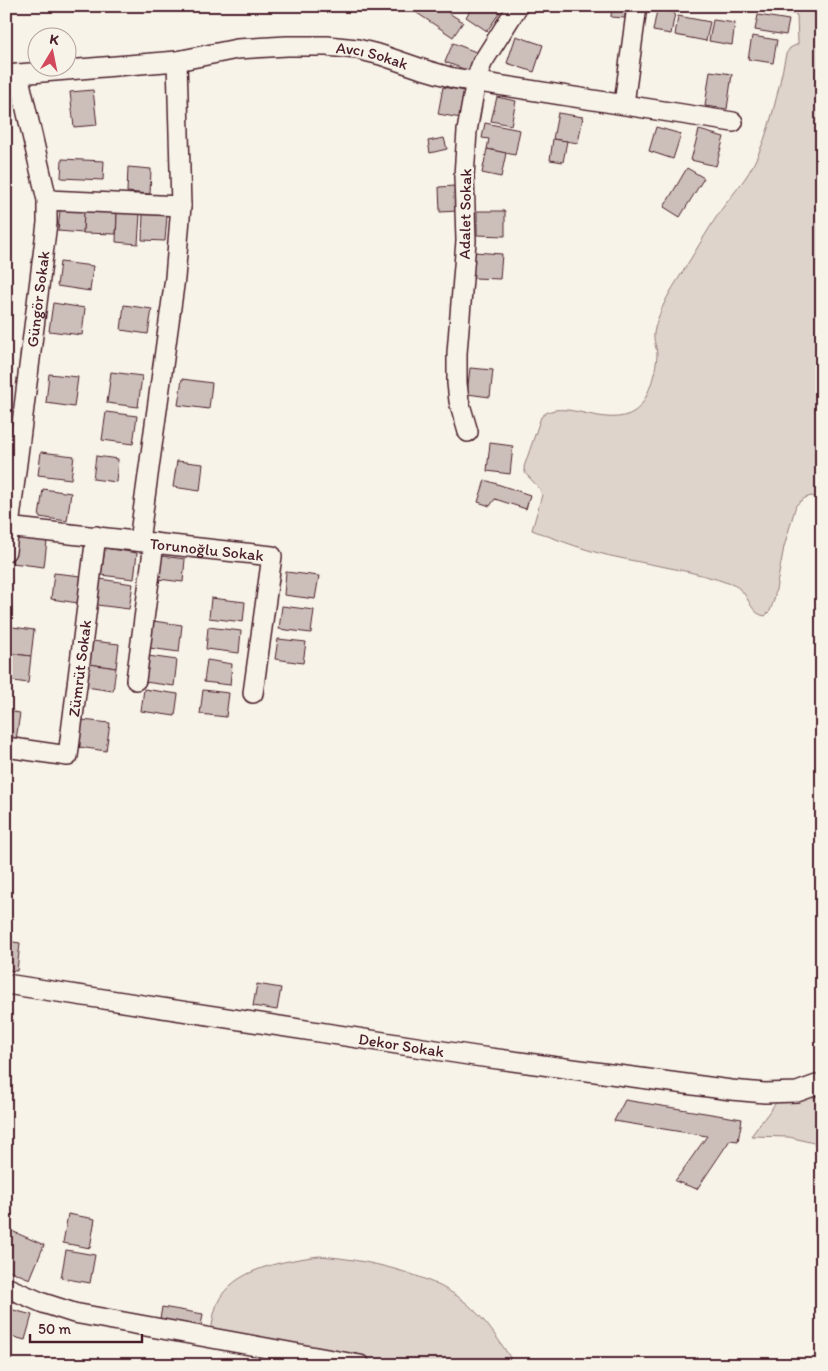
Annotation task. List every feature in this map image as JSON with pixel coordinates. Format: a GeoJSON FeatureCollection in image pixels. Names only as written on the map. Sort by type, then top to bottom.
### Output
{"type":"FeatureCollection","features":[{"type":"Feature","properties":{"kind":"street","name":"Adalet Sokak"},"geometry":{"type":"LineString","coordinates":[[468,432],[459,401],[457,383],[457,353],[466,241],[465,167],[467,131],[476,80],[490,49],[518,6]]}},
{"type":"Feature","properties":{"kind":"street"},"geometry":{"type":"LineString","coordinates":[[624,104],[636,6]]}},
{"type":"Feature","properties":{"kind":"street","name":"Avcı Sokak"},"geometry":{"type":"LineString","coordinates":[[12,74],[177,61],[237,49],[327,46],[357,49],[381,55],[422,70],[453,78],[476,80],[733,122]]}},
{"type":"Feature","properties":{"kind":"street"},"geometry":{"type":"LineString","coordinates":[[136,680],[146,542],[181,206],[177,61]]}},
{"type":"Feature","properties":{"kind":"street","name":"Güngör Sokak"},"geometry":{"type":"LineString","coordinates":[[6,551],[15,419],[47,223],[47,200],[12,74]]}},
{"type":"Feature","properties":{"kind":"street"},"geometry":{"type":"LineString","coordinates":[[47,200],[181,206]]}},
{"type":"Feature","properties":{"kind":"street","name":"Torunoğlu Sokak"},"geometry":{"type":"LineString","coordinates":[[8,527],[272,556],[254,694]]}},
{"type":"Feature","properties":{"kind":"street","name":"Zümrüt Sokak"},"geometry":{"type":"LineString","coordinates":[[15,748],[68,756],[96,536]]}},
{"type":"Feature","properties":{"kind":"street","name":"Dekor Sokak"},"geometry":{"type":"LineString","coordinates":[[6,984],[494,1058],[730,1090],[765,1093],[797,1092],[822,1083]]}},
{"type":"Feature","properties":{"kind":"street"},"geometry":{"type":"LineString","coordinates":[[6,1287],[43,1303],[74,1313],[360,1365]]}},
{"type":"Feature","properties":{"kind":"shaded area"},"geometry":{"type":"Polygon","coordinates":[[[753,6],[822,6],[822,425],[816,441],[815,463],[822,474],[822,499],[811,496],[796,505],[784,547],[774,600],[770,611],[765,616],[755,611],[742,592],[731,584],[690,572],[597,553],[532,530],[542,495],[540,489],[525,473],[524,467],[541,417],[550,411],[572,411],[611,417],[623,416],[635,411],[644,401],[653,377],[656,362],[655,330],[662,308],[712,224],[752,167],[769,126],[786,54],[790,48],[798,44],[797,15],[753,6]]]}},
{"type":"Feature","properties":{"kind":"shaded area"},"geometry":{"type":"Polygon","coordinates":[[[822,1083],[822,1145],[789,1137],[751,1136],[784,1092],[822,1083]]]}},
{"type":"Feature","properties":{"kind":"shaded area"},"geometry":{"type":"Polygon","coordinates":[[[319,1256],[375,1264],[415,1275],[434,1283],[465,1302],[480,1316],[515,1365],[360,1365],[210,1338],[217,1304],[224,1292],[234,1282],[261,1268],[319,1256]]]}},
{"type":"Feature","properties":{"kind":"building"},"geometry":{"type":"Polygon","coordinates":[[[413,6],[438,6],[463,22],[453,37],[411,9],[413,6]]]}},
{"type":"Feature","properties":{"kind":"building"},"geometry":{"type":"Polygon","coordinates":[[[473,6],[491,6],[500,12],[487,31],[466,17],[473,6]]]}},
{"type":"Feature","properties":{"kind":"building"},"geometry":{"type":"Polygon","coordinates":[[[612,6],[625,6],[625,18],[611,17],[612,6]]]}},
{"type":"Feature","properties":{"kind":"building"},"geometry":{"type":"Polygon","coordinates":[[[657,10],[675,13],[671,34],[653,31],[657,10]]]}},
{"type":"Feature","properties":{"kind":"building"},"geometry":{"type":"Polygon","coordinates":[[[758,15],[789,20],[786,35],[755,30],[758,15]]]}},
{"type":"Feature","properties":{"kind":"building"},"geometry":{"type":"Polygon","coordinates":[[[678,16],[710,22],[706,41],[675,35],[678,16]]]}},
{"type":"Feature","properties":{"kind":"building"},"geometry":{"type":"Polygon","coordinates":[[[713,20],[735,23],[732,45],[709,41],[713,20]]]}},
{"type":"Feature","properties":{"kind":"building"},"geometry":{"type":"Polygon","coordinates":[[[516,36],[543,45],[534,72],[507,63],[516,36]]]}},
{"type":"Feature","properties":{"kind":"building"},"geometry":{"type":"Polygon","coordinates":[[[752,36],[777,40],[773,63],[748,59],[752,36]]]}},
{"type":"Feature","properties":{"kind":"building"},"geometry":{"type":"Polygon","coordinates":[[[453,43],[476,52],[469,71],[445,62],[453,43]]]}},
{"type":"Feature","properties":{"kind":"building"},"geometry":{"type":"Polygon","coordinates":[[[710,71],[732,74],[727,109],[705,106],[710,71]]]}},
{"type":"Feature","properties":{"kind":"building"},"geometry":{"type":"Polygon","coordinates":[[[443,87],[465,91],[461,118],[438,114],[443,87]]]}},
{"type":"Feature","properties":{"kind":"building"},"geometry":{"type":"Polygon","coordinates":[[[93,90],[97,125],[74,127],[70,92],[93,90]]]}},
{"type":"Feature","properties":{"kind":"building"},"geometry":{"type":"Polygon","coordinates":[[[497,97],[516,101],[511,125],[491,121],[497,97]]]}},
{"type":"Feature","properties":{"kind":"building"},"geometry":{"type":"Polygon","coordinates":[[[558,113],[583,117],[578,143],[553,139],[558,113]]]}},
{"type":"Feature","properties":{"kind":"building"},"geometry":{"type":"Polygon","coordinates":[[[485,123],[520,130],[515,155],[487,149],[489,139],[482,138],[485,123]]]}},
{"type":"Feature","properties":{"kind":"building"},"geometry":{"type":"Polygon","coordinates":[[[656,127],[681,134],[673,159],[649,151],[656,127]]]}},
{"type":"Feature","properties":{"kind":"building"},"geometry":{"type":"Polygon","coordinates":[[[699,130],[724,137],[716,166],[691,160],[699,130]]]}},
{"type":"Feature","properties":{"kind":"building"},"geometry":{"type":"Polygon","coordinates":[[[444,138],[447,149],[430,153],[428,141],[444,138]]]}},
{"type":"Feature","properties":{"kind":"building"},"geometry":{"type":"Polygon","coordinates":[[[553,139],[567,141],[563,162],[550,160],[553,139]]]}},
{"type":"Feature","properties":{"kind":"building"},"geometry":{"type":"Polygon","coordinates":[[[487,149],[506,153],[501,177],[482,173],[487,149]]]}},
{"type":"Feature","properties":{"kind":"building"},"geometry":{"type":"Polygon","coordinates":[[[62,159],[104,161],[103,180],[61,178],[62,159]]]}},
{"type":"Feature","properties":{"kind":"building"},"geometry":{"type":"Polygon","coordinates":[[[128,167],[151,169],[150,194],[127,192],[128,167]]]}},
{"type":"Feature","properties":{"kind":"building"},"geometry":{"type":"Polygon","coordinates":[[[687,168],[704,178],[680,217],[664,207],[687,168]]]}},
{"type":"Feature","properties":{"kind":"building"},"geometry":{"type":"Polygon","coordinates":[[[455,186],[457,211],[440,212],[439,187],[455,186]]]}},
{"type":"Feature","properties":{"kind":"building"},"geometry":{"type":"Polygon","coordinates":[[[60,210],[84,211],[83,233],[58,231],[60,210]]]}},
{"type":"Feature","properties":{"kind":"building"},"geometry":{"type":"Polygon","coordinates":[[[84,211],[117,213],[116,234],[83,233],[84,211]]]}},
{"type":"Feature","properties":{"kind":"building"},"geometry":{"type":"Polygon","coordinates":[[[477,211],[505,211],[505,236],[477,235],[477,211]]]}},
{"type":"Feature","properties":{"kind":"building"},"geometry":{"type":"Polygon","coordinates":[[[117,213],[140,214],[138,244],[116,242],[117,213]]]}},
{"type":"Feature","properties":{"kind":"building"},"geometry":{"type":"Polygon","coordinates":[[[143,214],[167,216],[165,241],[142,240],[143,214]]]}},
{"type":"Feature","properties":{"kind":"building"},"geometry":{"type":"Polygon","coordinates":[[[474,252],[502,254],[500,279],[473,278],[474,252]]]}},
{"type":"Feature","properties":{"kind":"building"},"geometry":{"type":"Polygon","coordinates":[[[60,262],[93,266],[90,291],[57,286],[60,262]]]}},
{"type":"Feature","properties":{"kind":"building"},"geometry":{"type":"Polygon","coordinates":[[[53,303],[85,308],[82,335],[49,331],[53,303]]]}},
{"type":"Feature","properties":{"kind":"building"},"geometry":{"type":"Polygon","coordinates":[[[124,305],[152,309],[148,334],[121,330],[124,305]]]}},
{"type":"Feature","properties":{"kind":"building"},"geometry":{"type":"Polygon","coordinates":[[[470,368],[493,370],[490,397],[467,394],[470,368]]]}},
{"type":"Feature","properties":{"kind":"building"},"geometry":{"type":"Polygon","coordinates":[[[111,372],[142,376],[138,407],[107,403],[111,372]]]}},
{"type":"Feature","properties":{"kind":"building"},"geometry":{"type":"Polygon","coordinates":[[[49,374],[78,377],[74,407],[46,403],[49,374]]]}},
{"type":"Feature","properties":{"kind":"building"},"geometry":{"type":"Polygon","coordinates":[[[182,379],[212,383],[209,409],[178,405],[182,379]]]}},
{"type":"Feature","properties":{"kind":"building"},"geometry":{"type":"Polygon","coordinates":[[[106,412],[137,416],[133,444],[102,440],[106,412]]]}},
{"type":"Feature","properties":{"kind":"building"},"geometry":{"type":"Polygon","coordinates":[[[490,443],[513,446],[510,474],[487,471],[490,443]]]}},
{"type":"Feature","properties":{"kind":"building"},"geometry":{"type":"Polygon","coordinates":[[[41,452],[74,456],[71,479],[38,475],[41,452]]]}},
{"type":"Feature","properties":{"kind":"building"},"geometry":{"type":"Polygon","coordinates":[[[96,456],[118,459],[116,482],[93,479],[96,456]]]}},
{"type":"Feature","properties":{"kind":"building"},"geometry":{"type":"Polygon","coordinates":[[[177,461],[203,464],[200,491],[173,487],[177,461]]]}},
{"type":"Feature","properties":{"kind":"building"},"geometry":{"type":"Polygon","coordinates":[[[485,480],[530,495],[526,509],[495,499],[490,506],[478,502],[485,480]]]}},
{"type":"Feature","properties":{"kind":"building"},"geometry":{"type":"Polygon","coordinates":[[[43,489],[71,493],[67,521],[39,517],[43,489]]]}},
{"type":"Feature","properties":{"kind":"building"},"geometry":{"type":"Polygon","coordinates":[[[16,537],[47,541],[44,567],[12,563],[16,537]]]}},
{"type":"Feature","properties":{"kind":"building"},"geometry":{"type":"Polygon","coordinates":[[[105,548],[137,553],[134,579],[101,575],[105,548]]]}},
{"type":"Feature","properties":{"kind":"building"},"geometry":{"type":"Polygon","coordinates":[[[162,556],[185,559],[183,582],[158,579],[162,556]]]}},
{"type":"Feature","properties":{"kind":"building"},"geometry":{"type":"Polygon","coordinates":[[[286,572],[319,576],[315,599],[284,595],[286,572]]]}},
{"type":"Feature","properties":{"kind":"building"},"geometry":{"type":"Polygon","coordinates":[[[54,573],[81,576],[78,603],[51,599],[54,573]]]}},
{"type":"Feature","properties":{"kind":"building"},"geometry":{"type":"Polygon","coordinates":[[[100,579],[133,584],[129,609],[97,605],[100,579]]]}},
{"type":"Feature","properties":{"kind":"building"},"geometry":{"type":"Polygon","coordinates":[[[211,598],[245,602],[243,622],[209,618],[211,598]]]}},
{"type":"Feature","properties":{"kind":"building"},"geometry":{"type":"Polygon","coordinates":[[[282,606],[314,610],[311,633],[279,629],[282,606]]]}},
{"type":"Feature","properties":{"kind":"building"},"geometry":{"type":"Polygon","coordinates":[[[153,621],[182,625],[179,652],[149,648],[153,621]]]}},
{"type":"Feature","properties":{"kind":"building"},"geometry":{"type":"Polygon","coordinates":[[[6,626],[34,630],[31,656],[6,653],[6,626]]]}},
{"type":"Feature","properties":{"kind":"building"},"geometry":{"type":"Polygon","coordinates":[[[208,627],[241,631],[239,653],[206,649],[208,627]]]}},
{"type":"Feature","properties":{"kind":"building"},"geometry":{"type":"Polygon","coordinates":[[[278,639],[306,642],[303,663],[275,659],[278,639]]]}},
{"type":"Feature","properties":{"kind":"building"},"geometry":{"type":"Polygon","coordinates":[[[92,641],[119,644],[116,668],[89,664],[92,641]]]}},
{"type":"Feature","properties":{"kind":"building"},"geometry":{"type":"Polygon","coordinates":[[[6,653],[31,656],[28,683],[6,680],[6,653]]]}},
{"type":"Feature","properties":{"kind":"building"},"geometry":{"type":"Polygon","coordinates":[[[148,656],[177,660],[174,686],[145,682],[148,656]]]}},
{"type":"Feature","properties":{"kind":"building"},"geometry":{"type":"Polygon","coordinates":[[[207,660],[232,664],[230,685],[204,682],[207,660]]]}},
{"type":"Feature","properties":{"kind":"building"},"geometry":{"type":"Polygon","coordinates":[[[89,664],[116,668],[113,691],[86,687],[89,664]]]}},
{"type":"Feature","properties":{"kind":"building"},"geometry":{"type":"Polygon","coordinates":[[[144,689],[178,694],[175,716],[141,711],[144,689]]]}},
{"type":"Feature","properties":{"kind":"building"},"geometry":{"type":"Polygon","coordinates":[[[203,690],[229,693],[226,717],[200,714],[203,690]]]}},
{"type":"Feature","properties":{"kind":"building"},"geometry":{"type":"Polygon","coordinates":[[[6,711],[20,713],[16,740],[6,738],[6,711]]]}},
{"type":"Feature","properties":{"kind":"building"},"geometry":{"type":"Polygon","coordinates":[[[82,720],[110,723],[106,751],[79,747],[82,720]]]}},
{"type":"Feature","properties":{"kind":"building"},"geometry":{"type":"Polygon","coordinates":[[[6,941],[20,943],[17,971],[6,970],[6,941]]]}},
{"type":"Feature","properties":{"kind":"building"},"geometry":{"type":"Polygon","coordinates":[[[257,984],[281,988],[277,1010],[253,1006],[257,984]]]}},
{"type":"Feature","properties":{"kind":"building"},"geometry":{"type":"Polygon","coordinates":[[[625,1100],[742,1119],[738,1141],[730,1140],[697,1189],[675,1181],[707,1136],[614,1121],[625,1100]]]}},
{"type":"Feature","properties":{"kind":"building"},"geometry":{"type":"Polygon","coordinates":[[[68,1214],[95,1219],[90,1248],[63,1243],[68,1214]]]}},
{"type":"Feature","properties":{"kind":"building"},"geometry":{"type":"Polygon","coordinates":[[[7,1229],[44,1245],[30,1279],[6,1269],[7,1229]]]}},
{"type":"Feature","properties":{"kind":"building"},"geometry":{"type":"Polygon","coordinates":[[[66,1250],[95,1255],[90,1283],[61,1278],[66,1250]]]}},
{"type":"Feature","properties":{"kind":"building"},"geometry":{"type":"Polygon","coordinates":[[[162,1307],[203,1314],[201,1326],[160,1319],[162,1307]]]}},
{"type":"Feature","properties":{"kind":"building"},"geometry":{"type":"Polygon","coordinates":[[[6,1308],[32,1315],[25,1340],[6,1335],[6,1308]]]}}]}
